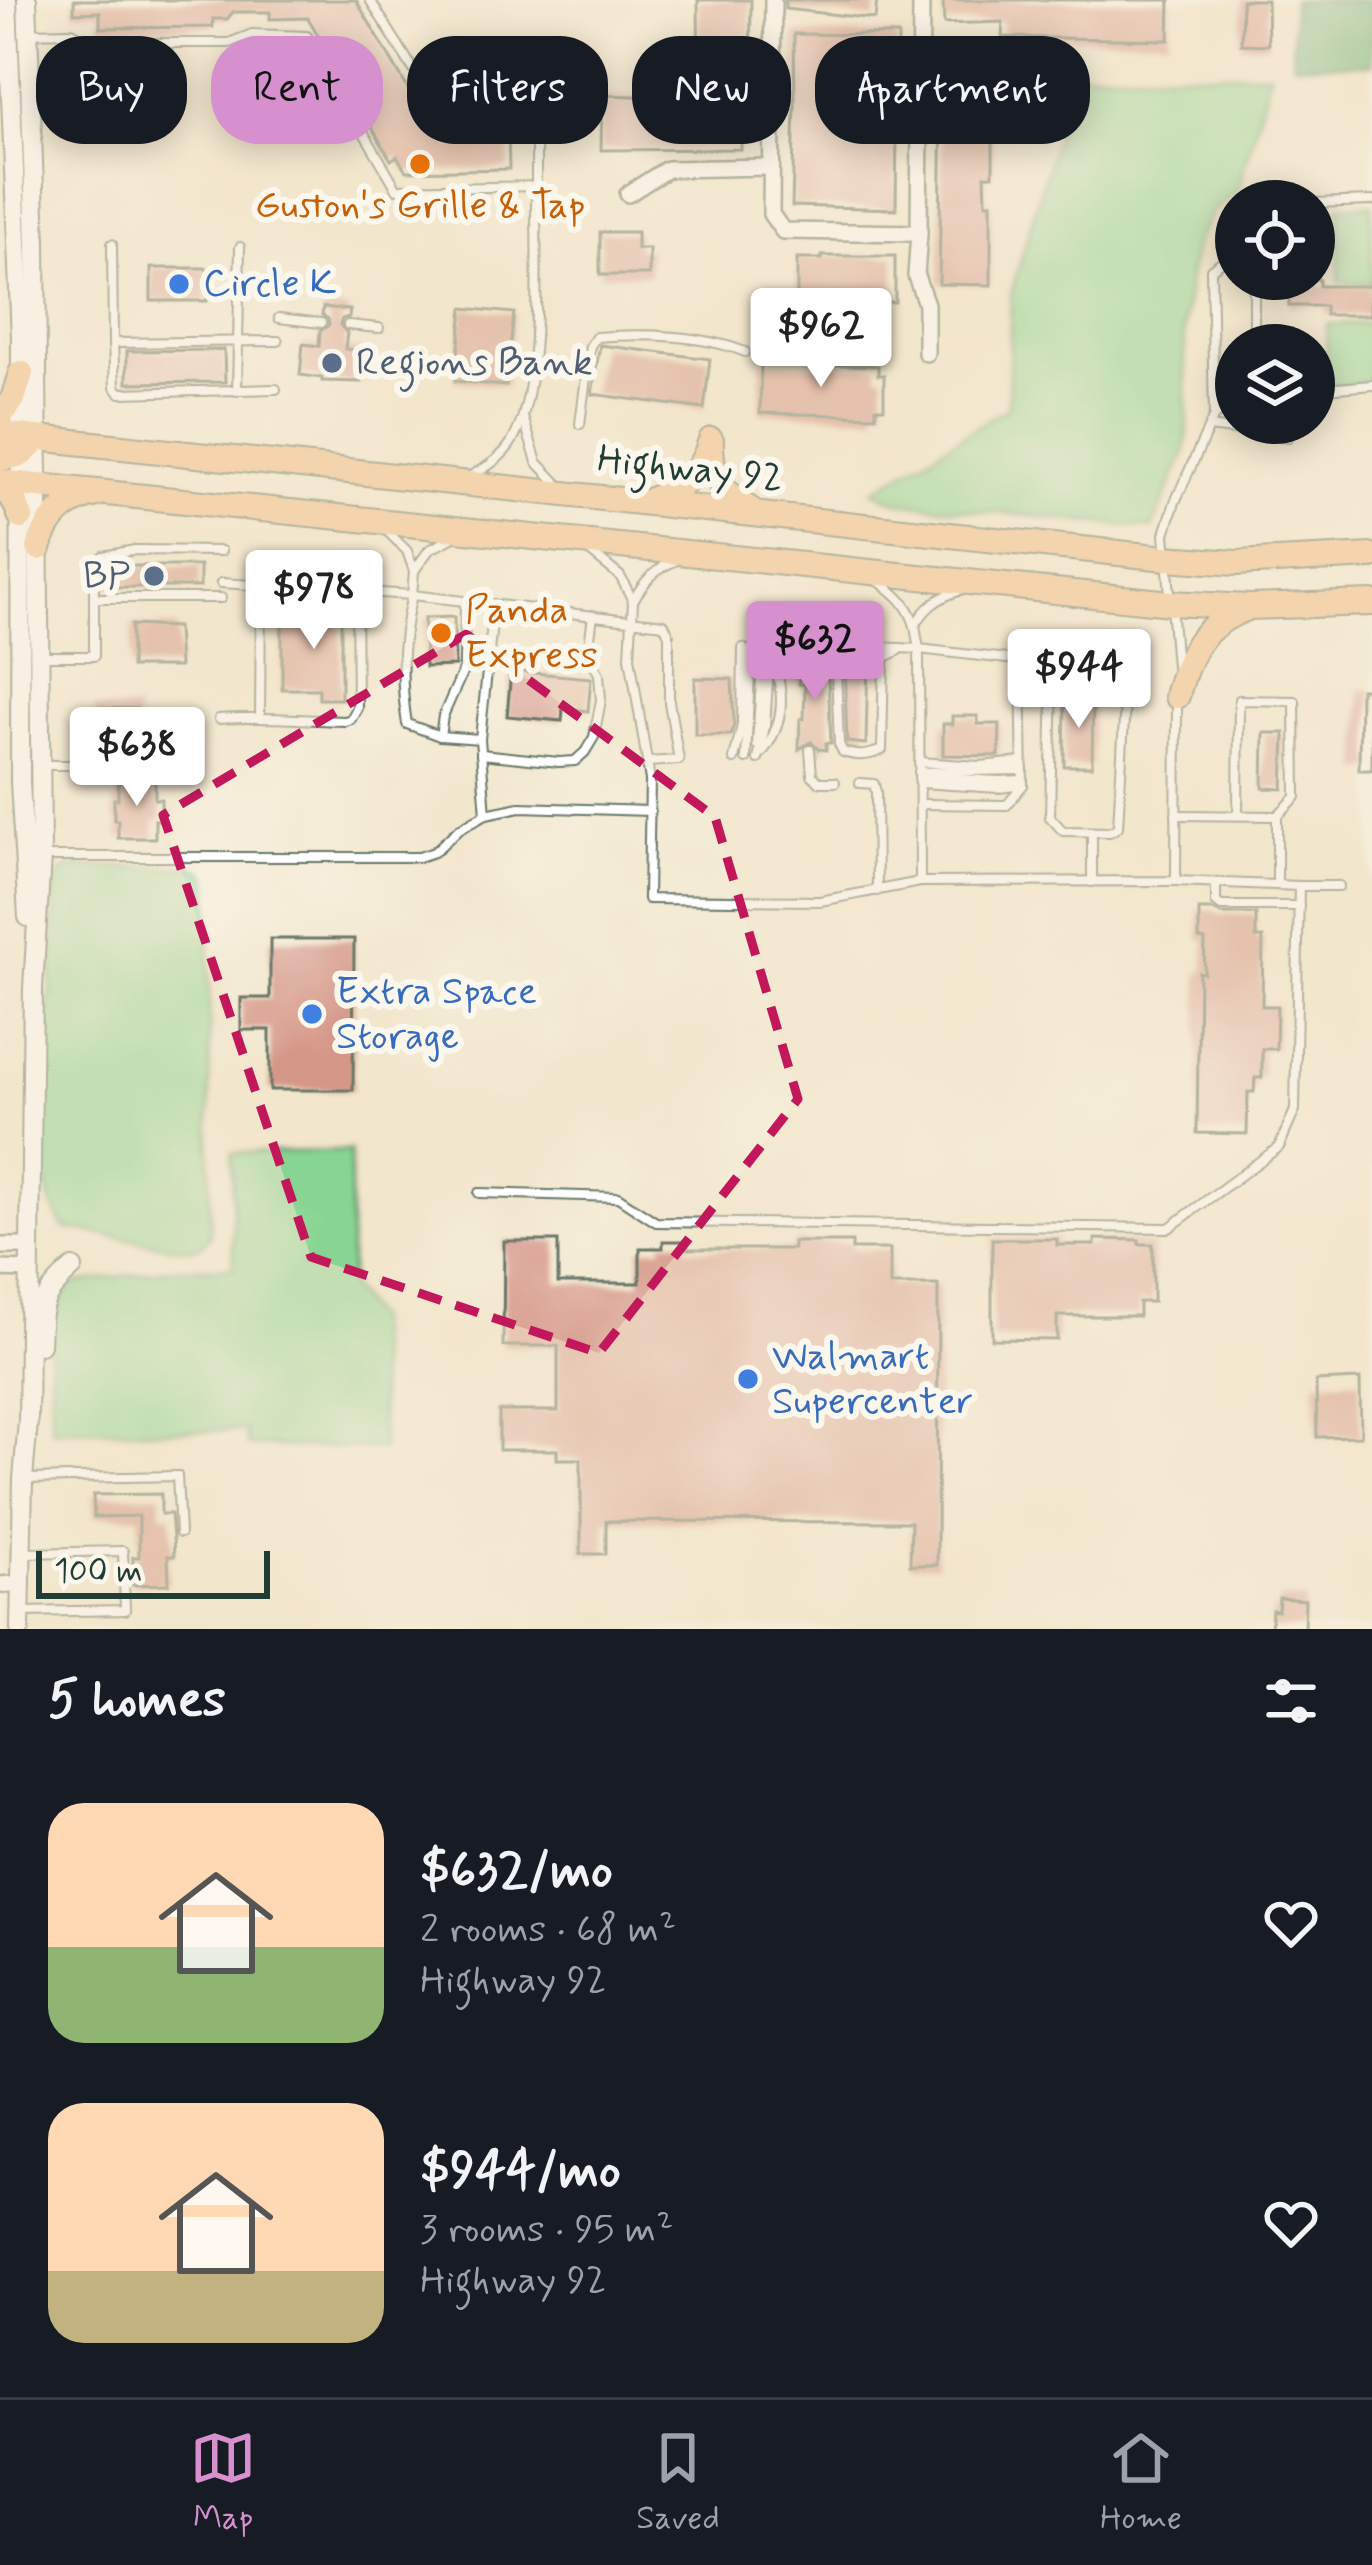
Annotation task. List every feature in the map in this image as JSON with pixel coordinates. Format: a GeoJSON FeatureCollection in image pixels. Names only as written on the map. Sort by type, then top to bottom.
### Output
{"type":"FeatureCollection","features":[{"type":"Feature","properties":{"kind":"main road"},"geometry":{"type":"LineString","coordinates":[[0,416],[13,399],[21,373]]}},
{"type":"Feature","properties":{"kind":"main road"},"geometry":{"type":"LineString","coordinates":[[646,501],[686,484],[700,467],[711,440],[719,484],[756,514]]}},
{"type":"Feature","properties":{"kind":"main road","name":"Highway 92"},"geometry":{"type":"LineString","coordinates":[[17,444],[457,481],[1166,558],[1236,562],[1372,556]]}},
{"type":"Feature","properties":{"kind":"main road"},"geometry":{"type":"LineString","coordinates":[[21,517],[14,500],[15,484],[1171,603],[1249,607],[1372,603]]}},
{"type":"Feature","properties":{"kind":"main road"},"geometry":{"type":"LineString","coordinates":[[39,548],[57,512],[78,499],[105,493]]}},
{"type":"Feature","properties":{"kind":"main road"},"geometry":{"type":"LineString","coordinates":[[1177,696],[1186,662],[1205,632],[1249,607]]}},
{"type":"Feature","properties":{"kind":"street"},"geometry":{"type":"LineString","coordinates":[[8,0],[17,33],[36,243],[17,444]]}},
{"type":"Feature","properties":{"kind":"street"},"geometry":{"type":"LineString","coordinates":[[27,0],[17,33],[21,373],[15,484],[39,548],[40,656],[23,858],[33,988]]}},
{"type":"Feature","properties":{"kind":"street"},"geometry":{"type":"LineString","coordinates":[[773,0],[771,214],[783,231],[919,233]]}},
{"type":"Feature","properties":{"kind":"street"},"geometry":{"type":"LineString","coordinates":[[921,0],[916,276],[926,304],[926,353]]}},
{"type":"Feature","properties":{"kind":"street"},"geometry":{"type":"LineString","coordinates":[[628,194],[667,170],[770,167]]}},
{"type":"Feature","properties":{"kind":"street"},"geometry":{"type":"LineString","coordinates":[[21,517],[30,765],[40,857],[33,988],[21,1606]]}},
{"type":"Feature","properties":{"kind":"street"},"geometry":{"type":"LineString","coordinates":[[0,1246],[29,1246]]}},
{"type":"Feature","properties":{"kind":"street"},"geometry":{"type":"LineString","coordinates":[[28,1420],[37,1406],[42,1307],[47,1292],[73,1268]]}},
{"type":"Feature","properties":{"kind":"street"},"geometry":{"type":"LineString","coordinates":[[0,1269],[29,1270]]}},
{"type":"Feature","properties":{"kind":"street"},"geometry":{"type":"LineString","coordinates":[[0,1586],[21,1606]]}},
{"type":"Feature","properties":{"kind":"street"},"geometry":{"type":"LineString","coordinates":[[0,1601],[21,1606]]}},
{"type":"Feature","properties":{"kind":"lane"},"geometry":{"type":"LineString","coordinates":[[370,0],[440,112],[518,112],[529,116],[536,131],[534,369],[524,417],[503,454],[488,467],[457,481]]}},
{"type":"Feature","properties":{"kind":"lane"},"geometry":{"type":"LineString","coordinates":[[17,33],[72,32],[92,42],[115,43],[229,43],[252,34],[307,36],[397,189],[536,186]]}},
{"type":"Feature","properties":{"kind":"lane"},"geometry":{"type":"LineString","coordinates":[[1335,202],[1372,201]]}},
{"type":"Feature","properties":{"kind":"lane"},"geometry":{"type":"LineString","coordinates":[[112,244],[115,387],[120,393],[276,389]]}},
{"type":"Feature","properties":{"kind":"lane"},"geometry":{"type":"LineString","coordinates":[[237,391],[240,247]]}},
{"type":"Feature","properties":{"kind":"lane"},"geometry":{"type":"LineString","coordinates":[[1176,881],[1177,696],[1165,534],[1214,416],[1211,269],[1215,267]]}},
{"type":"Feature","properties":{"kind":"lane"},"geometry":{"type":"LineString","coordinates":[[279,319],[321,323]]}},
{"type":"Feature","properties":{"kind":"lane"},"geometry":{"type":"LineString","coordinates":[[348,326],[379,328]]}},
{"type":"Feature","properties":{"kind":"lane"},"geometry":{"type":"LineString","coordinates":[[580,424],[590,346],[596,338],[629,334],[721,342],[746,352]]}},
{"type":"Feature","properties":{"kind":"lane"},"geometry":{"type":"LineString","coordinates":[[113,343],[278,341]]}},
{"type":"Feature","properties":{"kind":"lane"},"geometry":{"type":"LineString","coordinates":[[1335,388],[1372,385]]}},
{"type":"Feature","properties":{"kind":"lane"},"geometry":{"type":"LineString","coordinates":[[524,417],[536,462],[571,493]]}},
{"type":"Feature","properties":{"kind":"lane"},"geometry":{"type":"LineString","coordinates":[[1209,428],[1215,429]]}},
{"type":"Feature","properties":{"kind":"lane"},"geometry":{"type":"LineString","coordinates":[[376,521],[401,544],[415,571]]}},
{"type":"Feature","properties":{"kind":"lane"},"geometry":{"type":"LineString","coordinates":[[469,531],[429,550],[415,571],[405,622],[402,692],[406,724],[440,736],[480,739]]}},
{"type":"Feature","properties":{"kind":"lane"},"geometry":{"type":"LineString","coordinates":[[576,543],[620,576],[633,601]]}},
{"type":"Feature","properties":{"kind":"lane"},"geometry":{"type":"LineString","coordinates":[[40,656],[94,656],[94,567],[103,556],[135,550],[221,551]]}},
{"type":"Feature","properties":{"kind":"lane"},"geometry":{"type":"LineString","coordinates":[[692,555],[658,569],[633,601],[630,657],[650,780],[648,899],[820,902],[920,882],[1339,886]]}},
{"type":"Feature","properties":{"kind":"lane"},"geometry":{"type":"LineString","coordinates":[[867,573],[900,598],[912,616],[919,649],[920,882]]}},
{"type":"Feature","properties":{"kind":"lane"},"geometry":{"type":"LineString","coordinates":[[221,583],[356,590],[664,623],[669,634],[669,702],[679,760],[647,762]]}},
{"type":"Feature","properties":{"kind":"lane"},"geometry":{"type":"LineString","coordinates":[[915,626],[943,596],[980,585]]}},
{"type":"Feature","properties":{"kind":"lane"},"geometry":{"type":"LineString","coordinates":[[260,716],[261,587]]}},
{"type":"Feature","properties":{"kind":"lane"},"geometry":{"type":"LineString","coordinates":[[219,719],[352,719],[357,708],[356,590]]}},
{"type":"Feature","properties":{"kind":"lane"},"geometry":{"type":"LineString","coordinates":[[94,598],[221,598]]}},
{"type":"Feature","properties":{"kind":"lane"},"geometry":{"type":"LineString","coordinates":[[440,736],[442,716],[464,669],[464,601]]}},
{"type":"Feature","properties":{"kind":"lane"},"geometry":{"type":"LineString","coordinates":[[486,814],[480,739],[494,604]]}},
{"type":"Feature","properties":{"kind":"lane"},"geometry":{"type":"LineString","coordinates":[[481,754],[559,762],[574,761],[585,752],[594,737],[601,684],[588,653],[593,615]]}},
{"type":"Feature","properties":{"kind":"lane"},"geometry":{"type":"LineString","coordinates":[[836,645],[839,744],[843,752],[854,755],[882,750],[884,658],[902,649]]}},
{"type":"Feature","properties":{"kind":"lane"},"geometry":{"type":"LineString","coordinates":[[810,655],[816,646],[919,649],[1021,661],[1053,676],[1050,818],[1063,831],[1111,832],[1118,826],[1125,701],[1117,684],[1054,683]]}},
{"type":"Feature","properties":{"kind":"lane"},"geometry":{"type":"LineString","coordinates":[[734,759],[742,725],[747,648],[746,759]]}},
{"type":"Feature","properties":{"kind":"lane"},"geometry":{"type":"LineString","coordinates":[[767,650],[782,684],[780,722],[758,759],[757,725],[767,650]]}},
{"type":"Feature","properties":{"kind":"lane"},"geometry":{"type":"LineString","coordinates":[[920,804],[1007,805],[1023,774],[1021,661]]}},
{"type":"Feature","properties":{"kind":"lane"},"geometry":{"type":"LineString","coordinates":[[1238,815],[1239,700],[1295,701],[1296,797],[1277,816],[1277,885]]}},
{"type":"Feature","properties":{"kind":"lane"},"geometry":{"type":"LineString","coordinates":[[810,750],[812,776],[819,782],[835,782]]}},
{"type":"Feature","properties":{"kind":"lane"},"geometry":{"type":"LineString","coordinates":[[30,765],[92,765]]}},
{"type":"Feature","properties":{"kind":"lane"},"geometry":{"type":"LineString","coordinates":[[920,774],[999,788],[1023,774]]}},
{"type":"Feature","properties":{"kind":"lane"},"geometry":{"type":"LineString","coordinates":[[920,774],[1023,774]]}},
{"type":"Feature","properties":{"kind":"lane"},"geometry":{"type":"LineString","coordinates":[[860,783],[874,784],[876,792],[877,891]]}},
{"type":"Feature","properties":{"kind":"lane"},"geometry":{"type":"LineString","coordinates":[[40,857],[419,857],[434,852],[458,829],[486,814],[520,807],[650,811]]}},
{"type":"Feature","properties":{"kind":"lane"},"geometry":{"type":"LineString","coordinates":[[1177,815],[1277,816]]}},
{"type":"Feature","properties":{"kind":"lane"},"geometry":{"type":"LineString","coordinates":[[1092,832],[1092,881]]}},
{"type":"Feature","properties":{"kind":"lane"},"geometry":{"type":"LineString","coordinates":[[1216,883],[1216,902],[1221,906],[1298,906]]}},
{"type":"Feature","properties":{"kind":"lane"},"geometry":{"type":"LineString","coordinates":[[479,1193],[618,1197],[656,1222],[1168,1228],[1279,1147],[1295,1110],[1299,886]]}},
{"type":"Feature","properties":{"kind":"lane"},"geometry":{"type":"LineString","coordinates":[[23,1479],[177,1476],[180,1533]]}},
{"type":"Feature","properties":{"kind":"lane"},"geometry":{"type":"LineString","coordinates":[[21,1606],[125,1610],[123,1551],[22,1552]]}},
{"type":"Feature","properties":{"kind":"highlighted area"},"geometry":{"type":"Polygon","coordinates":[[[466,634],[715,817],[798,1099],[599,1353],[311,1257],[163,815],[466,634]]]}},
{"type":"Feature","properties":{"kind":"green space"},"geometry":{"type":"Polygon","coordinates":[[[1292,0],[1372,0],[1372,64],[1293,64],[1292,0]]]}},
{"type":"Feature","properties":{"kind":"green space"},"geometry":{"type":"Polygon","coordinates":[[[1090,72],[1270,73],[1241,180],[1215,180],[1215,210],[1195,245],[1184,328],[1185,452],[1152,529],[899,502],[873,491],[1008,407],[1011,294],[1054,144],[1090,144],[1090,72]]]}},
{"type":"Feature","properties":{"kind":"green space"},"geometry":{"type":"Polygon","coordinates":[[[1372,204],[1372,283],[1339,282],[1339,206],[1372,204]]]}},
{"type":"Feature","properties":{"kind":"green space"},"geometry":{"type":"Polygon","coordinates":[[[1372,323],[1372,381],[1335,386],[1335,324],[1327,324],[1372,323]]]}},
{"type":"Feature","properties":{"kind":"green space"},"geometry":{"type":"Polygon","coordinates":[[[68,867],[194,867],[209,882],[210,1236],[199,1248],[64,1228],[52,1206],[43,1171],[44,1025],[51,992],[55,884],[68,867]]]}},
{"type":"Feature","properties":{"kind":"green space"},"geometry":{"type":"Polygon","coordinates":[[[350,1151],[350,1287],[374,1320],[383,1449],[248,1446],[245,1431],[51,1429],[50,1325],[70,1284],[176,1268],[233,1268],[232,1153],[350,1151]]]}},
{"type":"Feature","properties":{"kind":"building"},"geometry":{"type":"Polygon","coordinates":[[[74,0],[356,0],[377,36],[319,36],[308,18],[270,19],[270,12],[233,12],[227,19],[213,19],[213,27],[100,28],[100,12],[74,13],[74,0]]]}},
{"type":"Feature","properties":{"kind":"building"},"geometry":{"type":"Polygon","coordinates":[[[698,0],[751,0],[750,36],[698,36],[698,0]]]}},
{"type":"Feature","properties":{"kind":"building"},"geometry":{"type":"Polygon","coordinates":[[[785,0],[877,0],[875,19],[785,9],[785,0]]]}},
{"type":"Feature","properties":{"kind":"building"},"geometry":{"type":"Polygon","coordinates":[[[943,0],[1170,0],[1169,40],[1002,36],[1003,22],[944,24],[943,0]]]}},
{"type":"Feature","properties":{"kind":"building"},"geometry":{"type":"Polygon","coordinates":[[[1242,0],[1267,0],[1268,45],[1241,44],[1242,0]]]}},
{"type":"Feature","properties":{"kind":"building"},"geometry":{"type":"Polygon","coordinates":[[[794,34],[898,35],[815,36],[815,144],[897,144],[896,209],[792,206],[794,34]]]}},
{"type":"Feature","properties":{"kind":"building"},"geometry":{"type":"Polygon","coordinates":[[[383,46],[407,87],[407,144],[508,144],[509,169],[406,171],[397,156],[391,160],[382,144],[383,46]]]}},
{"type":"Feature","properties":{"kind":"building"},"geometry":{"type":"Polygon","coordinates":[[[608,95],[632,96],[632,144],[741,144],[741,149],[601,150],[601,144],[608,144],[608,95]]]}},
{"type":"Feature","properties":{"kind":"building"},"geometry":{"type":"Polygon","coordinates":[[[941,144],[993,144],[993,175],[985,175],[986,203],[991,203],[991,285],[939,284],[941,144]]]}},
{"type":"Feature","properties":{"kind":"building"},"geometry":{"type":"Polygon","coordinates":[[[600,232],[637,232],[637,249],[649,249],[649,275],[600,275],[600,232]]]}},
{"type":"Feature","properties":{"kind":"building"},"geometry":{"type":"Polygon","coordinates":[[[895,256],[895,302],[797,301],[797,259],[895,256]]]}},
{"type":"Feature","properties":{"kind":"building","name":"Circle K"},"geometry":{"type":"Polygon","coordinates":[[[151,268],[207,268],[207,301],[151,301],[151,268]]]}},
{"type":"Feature","properties":{"kind":"building"},"geometry":{"type":"Polygon","coordinates":[[[1335,286],[1370,286],[1370,315],[1325,315],[1325,306],[1289,306],[1289,300],[1335,300],[1335,286]]]}},
{"type":"Feature","properties":{"kind":"building","name":"Regions Bank"},"geometry":{"type":"Polygon","coordinates":[[[323,307],[350,310],[340,325],[347,333],[345,349],[364,351],[361,382],[300,375],[303,344],[319,346],[320,331],[329,325],[323,307]]]}},
{"type":"Feature","properties":{"kind":"building"},"geometry":{"type":"Polygon","coordinates":[[[463,308],[514,313],[506,386],[455,381],[463,308]]]}},
{"type":"Feature","properties":{"kind":"building"},"geometry":{"type":"Polygon","coordinates":[[[600,345],[710,359],[704,409],[592,394],[600,345]]]}},
{"type":"Feature","properties":{"kind":"building","name":"Circle K"},"geometry":{"type":"Polygon","coordinates":[[[224,350],[225,382],[127,383],[127,351],[224,350]]]}},
{"type":"Feature","properties":{"kind":"building"},"geometry":{"type":"Polygon","coordinates":[[[761,363],[878,366],[878,375],[884,375],[884,408],[876,408],[876,416],[760,413],[761,363]]]}},
{"type":"Feature","properties":{"kind":"building","name":"BP"},"geometry":{"type":"Polygon","coordinates":[[[108,566],[200,566],[200,587],[108,587],[108,566]]]}},
{"type":"Feature","properties":{"kind":"building"},"geometry":{"type":"Polygon","coordinates":[[[312,602],[341,602],[341,699],[319,699],[319,689],[282,689],[282,620],[312,620],[312,602]]]}},
{"type":"Feature","properties":{"kind":"building"},"geometry":{"type":"Polygon","coordinates":[[[454,617],[455,666],[425,667],[424,618],[454,617]]]}},
{"type":"Feature","properties":{"kind":"building"},"geometry":{"type":"Polygon","coordinates":[[[131,625],[177,627],[179,667],[131,667],[131,625]]]}},
{"type":"Feature","properties":{"kind":"building"},"geometry":{"type":"Polygon","coordinates":[[[799,655],[811,663],[827,655],[831,743],[826,743],[826,750],[811,742],[799,749],[805,685],[799,684],[799,655]]]}},
{"type":"Feature","properties":{"kind":"building"},"geometry":{"type":"Polygon","coordinates":[[[844,655],[868,655],[866,744],[847,742],[844,655]]]}},
{"type":"Feature","properties":{"kind":"building"},"geometry":{"type":"Polygon","coordinates":[[[511,671],[591,678],[588,711],[563,708],[562,721],[507,716],[511,671]]]}},
{"type":"Feature","properties":{"kind":"building"},"geometry":{"type":"Polygon","coordinates":[[[695,678],[732,679],[731,735],[695,735],[695,678]]]}},
{"type":"Feature","properties":{"kind":"building"},"geometry":{"type":"Polygon","coordinates":[[[1360,689],[1372,689],[1372,770],[1359,770],[1360,689]]]}},
{"type":"Feature","properties":{"kind":"building"},"geometry":{"type":"Polygon","coordinates":[[[1065,696],[1093,696],[1092,766],[1064,766],[1065,696]]]}},
{"type":"Feature","properties":{"kind":"building"},"geometry":{"type":"Polygon","coordinates":[[[95,708],[137,709],[137,726],[94,725],[95,708]]]}},
{"type":"Feature","properties":{"kind":"building"},"geometry":{"type":"Polygon","coordinates":[[[952,716],[978,716],[978,724],[1000,724],[999,756],[943,755],[943,724],[952,724],[952,716]]]}},
{"type":"Feature","properties":{"kind":"building"},"geometry":{"type":"Polygon","coordinates":[[[1264,733],[1285,733],[1283,789],[1263,788],[1264,733]]]}},
{"type":"Feature","properties":{"kind":"building"},"geometry":{"type":"Polygon","coordinates":[[[118,780],[155,780],[161,820],[155,820],[155,838],[118,838],[114,799],[118,799],[118,780]]]}},
{"type":"Feature","properties":{"kind":"building"},"geometry":{"type":"Polygon","coordinates":[[[1199,910],[1256,914],[1256,938],[1263,938],[1262,1006],[1277,1006],[1276,1049],[1262,1049],[1262,1078],[1255,1078],[1254,1092],[1248,1092],[1247,1134],[1197,1133],[1199,972],[1204,973],[1205,940],[1199,939],[1199,910]]]}},
{"type":"Feature","properties":{"kind":"building","name":"Extra Space Storage"},"geometry":{"type":"Polygon","coordinates":[[[270,939],[354,939],[353,1090],[270,1090],[270,1030],[241,1030],[241,998],[270,998],[270,939]]]}},
{"type":"Feature","properties":{"kind":"building"},"geometry":{"type":"Polygon","coordinates":[[[992,1239],[1057,1239],[1057,1245],[1095,1245],[1095,1239],[1153,1244],[1153,1302],[1139,1302],[1139,1316],[1057,1316],[1057,1340],[992,1339],[992,1239]]]}},
{"type":"Feature","properties":{"kind":"building","name":"Walmart Supercenter"},"geometry":{"type":"Polygon","coordinates":[[[504,1241],[558,1241],[558,1283],[640,1283],[640,1248],[663,1248],[663,1241],[687,1241],[687,1249],[793,1249],[793,1242],[852,1242],[852,1249],[890,1249],[890,1285],[938,1285],[937,1565],[910,1565],[911,1522],[606,1521],[606,1554],[581,1554],[581,1459],[557,1459],[557,1450],[499,1450],[499,1411],[558,1411],[558,1346],[503,1346],[504,1241]]]}},
{"type":"Feature","properties":{"kind":"building"},"geometry":{"type":"Polygon","coordinates":[[[1360,1379],[1361,1436],[1317,1437],[1316,1381],[1360,1379]]]}},
{"type":"Feature","properties":{"kind":"building"},"geometry":{"type":"Polygon","coordinates":[[[161,1494],[161,1514],[171,1514],[174,1556],[168,1556],[169,1584],[133,1585],[139,1516],[94,1517],[93,1495],[161,1494]]]}},
{"type":"Feature","properties":{"kind":"building"},"geometry":{"type":"Polygon","coordinates":[[[1279,1598],[1305,1600],[1304,1629],[1271,1629],[1272,1610],[1278,1611],[1279,1598]]]}},
{"type":"Feature","properties":{"kind":"place","name":"Guston's Grille & Tap"},"geometry":{"type":"Point","coordinates":[420,164]}},
{"type":"Feature","properties":{"kind":"place","name":"Circle K"},"geometry":{"type":"Point","coordinates":[179,284]}},
{"type":"Feature","properties":{"kind":"place","name":"Regions Bank"},"geometry":{"type":"Point","coordinates":[332,363]}},
{"type":"Feature","properties":{"kind":"place","name":"BP"},"geometry":{"type":"Point","coordinates":[154,576]}},
{"type":"Feature","properties":{"kind":"place","name":"Panda Express"},"geometry":{"type":"Point","coordinates":[441,633]}},
{"type":"Feature","properties":{"kind":"place","name":"Extra Space Storage"},"geometry":{"type":"Point","coordinates":[312,1014]}},
{"type":"Feature","properties":{"kind":"place","name":"Walmart Supercenter"},"geometry":{"type":"Point","coordinates":[748,1379]}}]}
